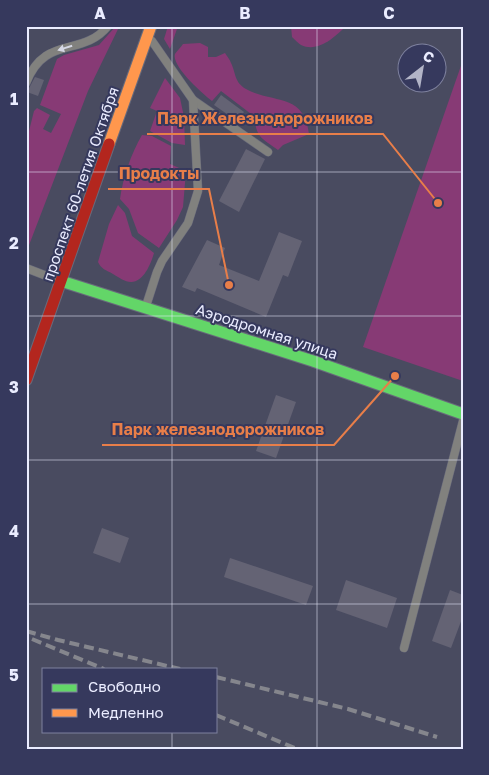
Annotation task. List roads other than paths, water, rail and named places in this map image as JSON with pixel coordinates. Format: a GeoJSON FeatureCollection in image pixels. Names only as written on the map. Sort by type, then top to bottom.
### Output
{"type":"FeatureCollection","features":[{"type":"Feature","properties":{"kind":"main road","name":"проспект 60-летия Октября"},"geometry":{"type":"LineString","coordinates":[[26,380],[149,31]]}},
{"type":"Feature","properties":{"kind":"main road","name":"Аэродромная улица"},"geometry":{"type":"LineString","coordinates":[[61,281],[385,386],[463,414]]}},
{"type":"Feature","properties":{"kind":"lane"},"geometry":{"type":"LineString","coordinates":[[26,83],[30,72],[48,53],[96,38],[108,26]]}},
{"type":"Feature","properties":{"kind":"lane"},"geometry":{"type":"LineString","coordinates":[[149,31],[193,100],[268,152]]}},
{"type":"Feature","properties":{"kind":"lane"},"geometry":{"type":"LineString","coordinates":[[145,307],[159,266],[188,223],[198,192],[193,100]]}},
{"type":"Feature","properties":{"kind":"lane"},"geometry":{"type":"LineString","coordinates":[[26,268],[61,281]]}},
{"type":"Feature","properties":{"kind":"lane"},"geometry":{"type":"LineString","coordinates":[[404,648],[463,421]]}},
{"type":"Feature","properties":{"kind":"railway"},"geometry":{"type":"LineString","coordinates":[[26,631],[176,668]]}},
{"type":"Feature","properties":{"kind":"railway"},"geometry":{"type":"LineString","coordinates":[[32,639],[102,668]]}},
{"type":"Feature","properties":{"kind":"railway"},"geometry":{"type":"LineString","coordinates":[[218,677],[348,709],[437,737]]}},
{"type":"Feature","properties":{"kind":"railway"},"geometry":{"type":"LineString","coordinates":[[218,716],[297,749]]}},
{"type":"Feature","properties":{"kind":"place","name":"Парк Железнодорожников"},"geometry":{"type":"Point","coordinates":[438,203]}},
{"type":"Feature","properties":{"kind":"place","name":"Продокты"},"geometry":{"type":"Point","coordinates":[229,285]}},
{"type":"Feature","properties":{"kind":"place","name":"Парк железнодорожников"},"geometry":{"type":"Point","coordinates":[395,376]}}]}
